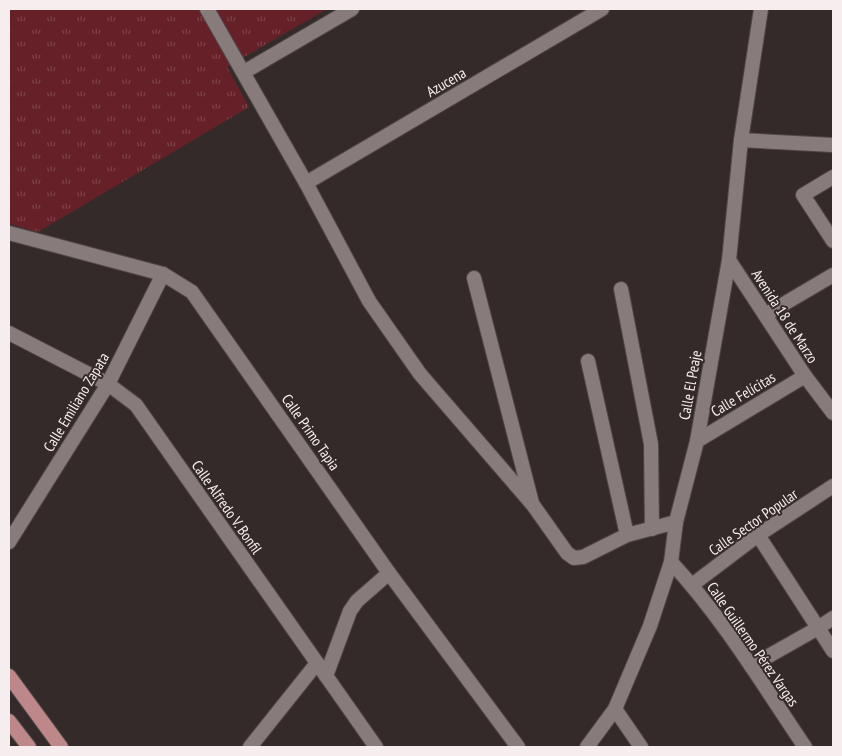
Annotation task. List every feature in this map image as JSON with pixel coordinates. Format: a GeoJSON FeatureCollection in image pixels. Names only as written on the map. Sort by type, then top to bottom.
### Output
{"type":"FeatureCollection","features":[{"type":"Feature","properties":{"kind":"main road"},"geometry":{"type":"LineString","coordinates":[[10,679],[61,747]]}},
{"type":"Feature","properties":{"kind":"main road"},"geometry":{"type":"LineString","coordinates":[[9,722],[29,747]]}},
{"type":"Feature","properties":{"kind":"street"},"geometry":{"type":"LineString","coordinates":[[207,9],[306,183],[369,301],[420,374],[533,506],[567,554],[574,558],[583,557],[627,535],[676,522]]}},
{"type":"Feature","properties":{"kind":"street"},"geometry":{"type":"LineString","coordinates":[[244,72],[352,9]]}},
{"type":"Feature","properties":{"kind":"street","name":"Azucena"},"geometry":{"type":"LineString","coordinates":[[306,183],[602,9]]}},
{"type":"Feature","properties":{"kind":"street","name":"Calle El Peaje"},"geometry":{"type":"LineString","coordinates":[[587,747],[615,709],[650,626],[671,562],[676,522],[697,441],[729,260],[741,140],[761,9]]}},
{"type":"Feature","properties":{"kind":"street"},"geometry":{"type":"LineString","coordinates":[[741,140],[833,144]]}},
{"type":"Feature","properties":{"kind":"street"},"geometry":{"type":"LineString","coordinates":[[833,177],[803,195],[833,241]]}},
{"type":"Feature","properties":{"kind":"street","name":"Calle Primo Tapia"},"geometry":{"type":"LineString","coordinates":[[9,234],[163,274],[192,292],[389,573],[518,747]]}},
{"type":"Feature","properties":{"kind":"street","name":"Avenida 18 de Marzo"},"geometry":{"type":"LineString","coordinates":[[729,260],[805,376],[833,413]]}},
{"type":"Feature","properties":{"kind":"street","name":"Calle Emiliano Zapata"},"geometry":{"type":"LineString","coordinates":[[9,542],[108,384],[163,274]]}},
{"type":"Feature","properties":{"kind":"street"},"geometry":{"type":"LineString","coordinates":[[765,315],[833,275]]}},
{"type":"Feature","properties":{"kind":"street"},"geometry":{"type":"LineString","coordinates":[[474,278],[533,506]]}},
{"type":"Feature","properties":{"kind":"street"},"geometry":{"type":"LineString","coordinates":[[621,289],[651,444],[652,529]]}},
{"type":"Feature","properties":{"kind":"street","name":"Calle Alfredo V. Bonfil"},"geometry":{"type":"LineString","coordinates":[[9,333],[108,384],[136,405],[376,747]]}},
{"type":"Feature","properties":{"kind":"street"},"geometry":{"type":"LineString","coordinates":[[588,362],[627,535]]}},
{"type":"Feature","properties":{"kind":"street","name":"Calle Felícitas"},"geometry":{"type":"LineString","coordinates":[[697,441],[805,376]]}},
{"type":"Feature","properties":{"kind":"street","name":"Calle Sector Popular"},"geometry":{"type":"LineString","coordinates":[[692,585],[758,536],[833,486]]}},
{"type":"Feature","properties":{"kind":"street"},"geometry":{"type":"LineString","coordinates":[[758,536],[833,651]]}},
{"type":"Feature","properties":{"kind":"street","name":"Calle Guillermo Pérez Vargas"},"geometry":{"type":"LineString","coordinates":[[671,562],[692,585],[751,666],[805,747]]}},
{"type":"Feature","properties":{"kind":"street"},"geometry":{"type":"LineString","coordinates":[[326,676],[350,611],[357,601],[389,573]]}},
{"type":"Feature","properties":{"kind":"street"},"geometry":{"type":"LineString","coordinates":[[751,666],[833,618]]}},
{"type":"Feature","properties":{"kind":"street"},"geometry":{"type":"LineString","coordinates":[[250,747],[317,663]]}},
{"type":"Feature","properties":{"kind":"street"},"geometry":{"type":"LineString","coordinates":[[615,709],[641,747]]}},
{"type":"Feature","properties":{"kind":"green space"},"geometry":{"type":"Polygon","coordinates":[[[9,9],[327,9],[227,67],[249,107],[38,232],[9,224],[9,9]]]}}]}
